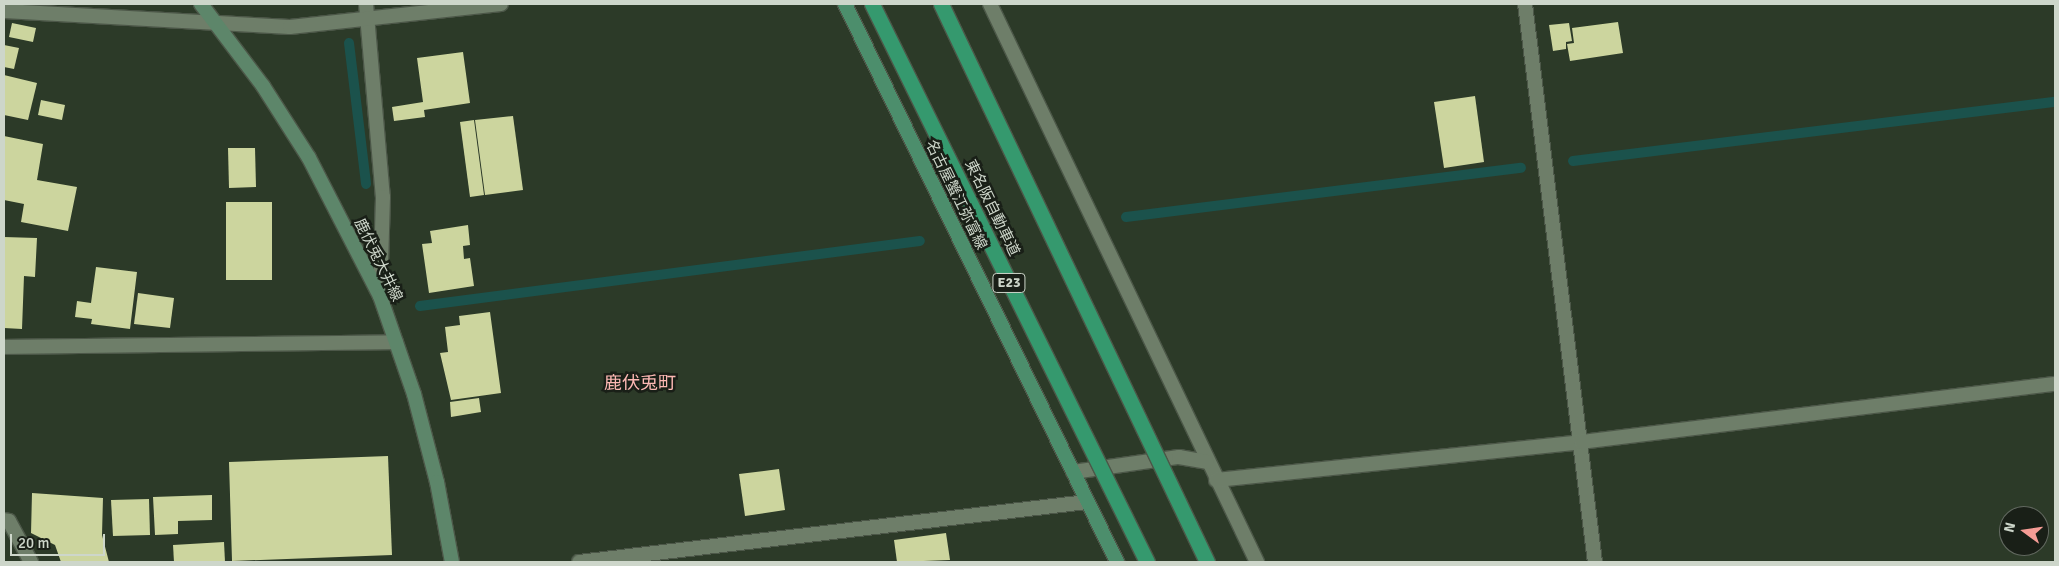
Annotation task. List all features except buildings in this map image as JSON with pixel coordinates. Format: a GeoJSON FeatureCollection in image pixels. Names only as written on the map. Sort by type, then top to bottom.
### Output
{"type":"FeatureCollection","features":[{"type":"Feature","properties":{"kind":"highway","name":"東名阪自動車道"},"geometry":{"type":"LineString","coordinates":[[872,4],[1147,562]]}},
{"type":"Feature","properties":{"kind":"highway"},"geometry":{"type":"LineString","coordinates":[[941,4],[1207,562]]}},
{"type":"Feature","properties":{"kind":"main road","name":"鹿伏兎大井線"},"geometry":{"type":"LineString","coordinates":[[201,4],[263,86],[309,158],[380,296],[414,394],[437,482],[452,562]]}},
{"type":"Feature","properties":{"kind":"main road","name":"名古屋蟹江弥富線"},"geometry":{"type":"LineString","coordinates":[[845,4],[1117,562]]}},
{"type":"Feature","properties":{"kind":"street"},"geometry":{"type":"LineString","coordinates":[[366,4],[383,197],[380,296]]}},
{"type":"Feature","properties":{"kind":"street"},"geometry":{"type":"LineString","coordinates":[[4,11],[290,27],[501,4]]}},
{"type":"Feature","properties":{"kind":"street"},"geometry":{"type":"LineString","coordinates":[[990,4],[1207,462],[1257,562]]}},
{"type":"Feature","properties":{"kind":"street"},"geometry":{"type":"LineString","coordinates":[[1525,4],[1596,562]]}},
{"type":"Feature","properties":{"kind":"street"},"geometry":{"type":"LineString","coordinates":[[4,346],[396,342]]}},
{"type":"Feature","properties":{"kind":"street"},"geometry":{"type":"LineString","coordinates":[[1216,480],[1581,442],[2055,384]]}},
{"type":"Feature","properties":{"kind":"street"},"geometry":{"type":"LineString","coordinates":[[1073,472],[1179,457],[1207,462]]}},
{"type":"Feature","properties":{"kind":"street"},"geometry":{"type":"LineString","coordinates":[[579,562],[1087,502]]}},
{"type":"Feature","properties":{"kind":"street"},"geometry":{"type":"LineString","coordinates":[[4,520],[9,522],[31,562]]}},
{"type":"Feature","properties":{"kind":"waterway"},"geometry":{"type":"LineString","coordinates":[[349,43],[366,184]]}},
{"type":"Feature","properties":{"kind":"waterway"},"geometry":{"type":"LineString","coordinates":[[1573,161],[2055,102]]}},
{"type":"Feature","properties":{"kind":"waterway"},"geometry":{"type":"LineString","coordinates":[[1126,217],[1521,168]]}},
{"type":"Feature","properties":{"kind":"waterway"},"geometry":{"type":"LineString","coordinates":[[420,306],[920,241]]}},
{"type":"Feature","properties":{"kind":"district","name":"鹿伏兎町"},"geometry":{"type":"Point","coordinates":[640,383]}}]}
